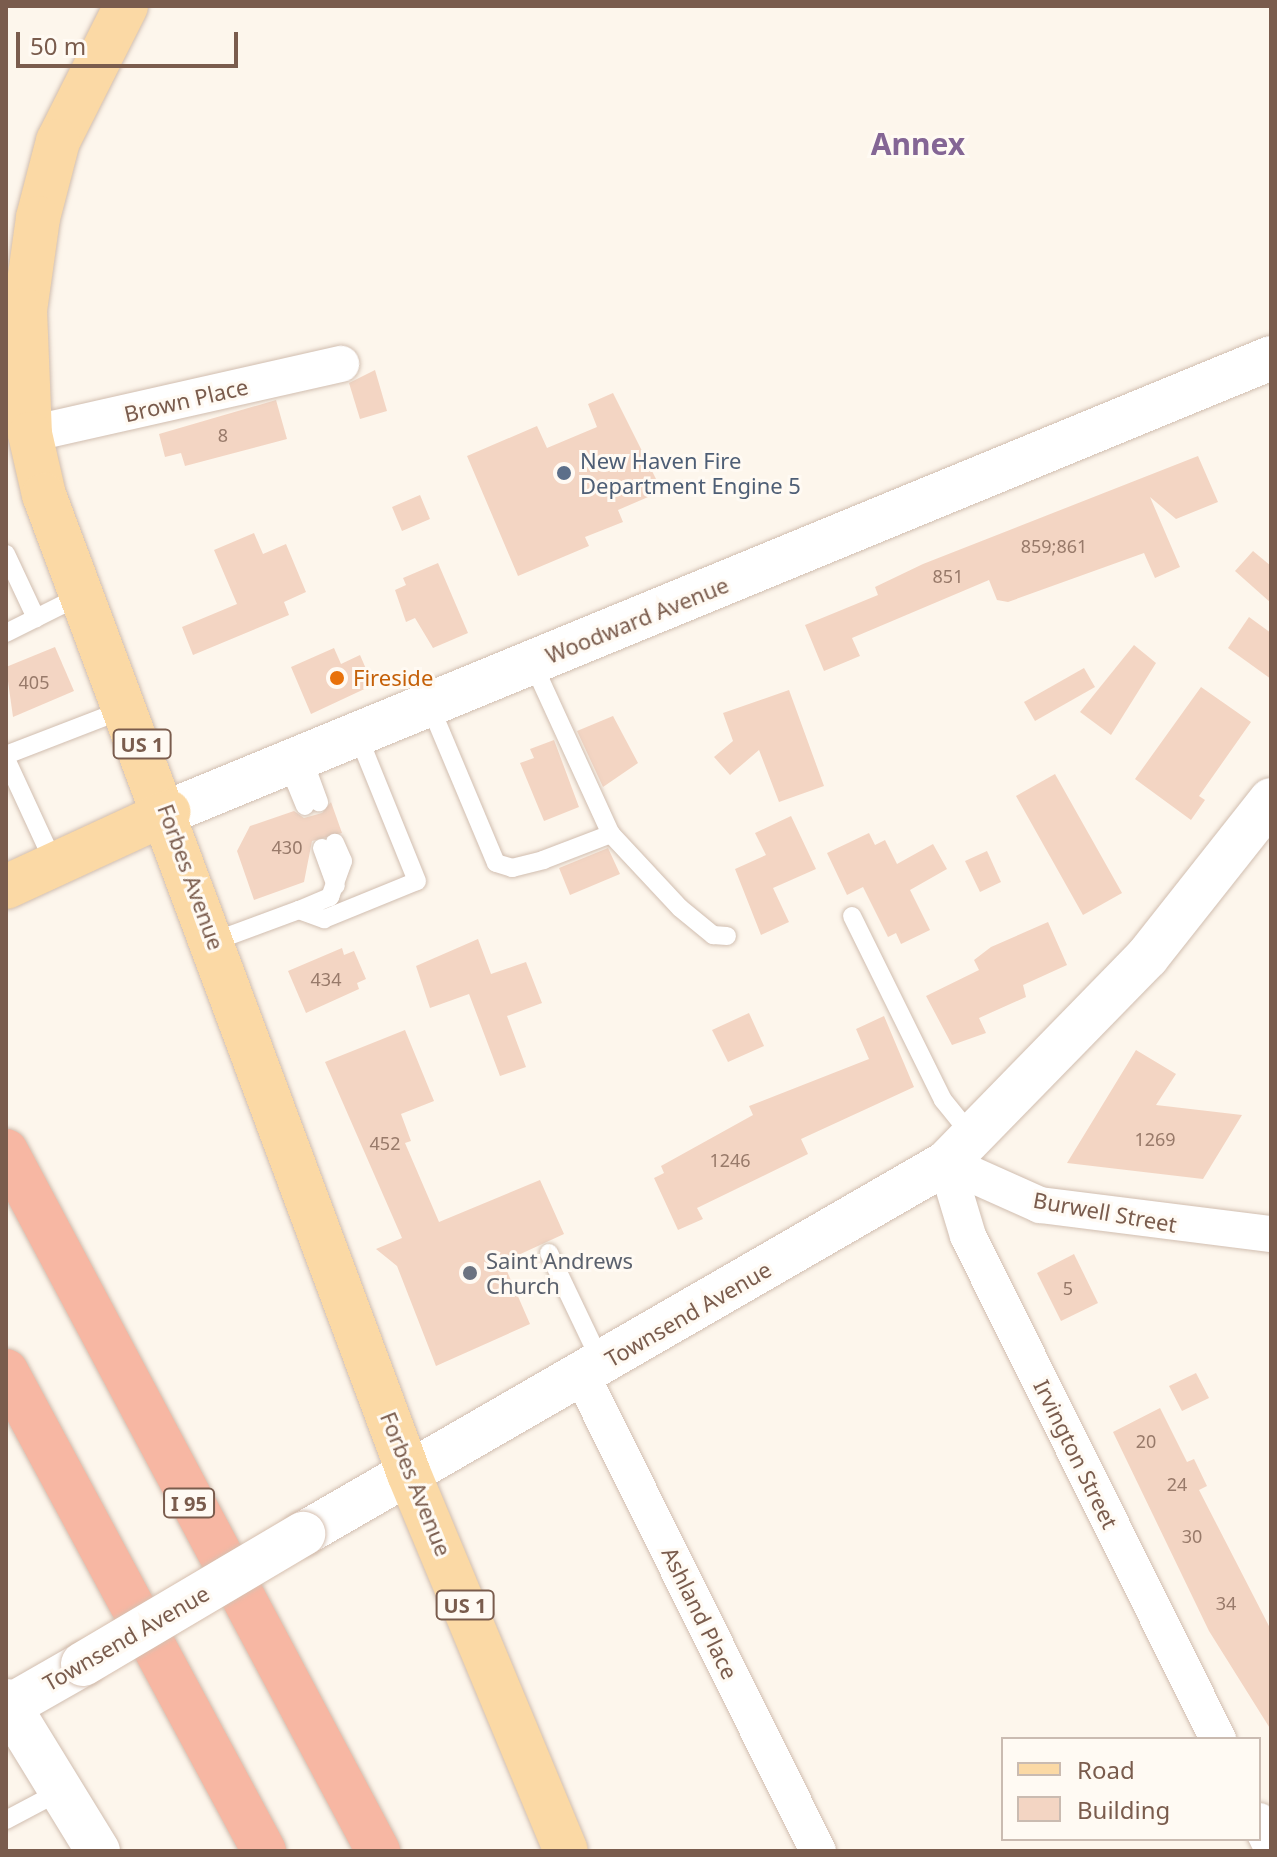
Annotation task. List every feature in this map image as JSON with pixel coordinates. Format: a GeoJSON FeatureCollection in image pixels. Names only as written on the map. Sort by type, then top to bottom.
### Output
{"type":"FeatureCollection","features":[{"type":"Feature","properties":{"kind":"highway","name":"I 95"},"geometry":{"type":"LineString","coordinates":[[6,1151],[378,1851]]}},
{"type":"Feature","properties":{"kind":"highway"},"geometry":{"type":"LineString","coordinates":[[6,1371],[264,1851]]}},
{"type":"Feature","properties":{"kind":"main road","name":"Forbes Avenue"},"geometry":{"type":"LineString","coordinates":[[126,6],[58,141],[38,218],[25,310],[30,434],[44,495],[168,812],[409,1474],[522,1735],[566,1851]]}},
{"type":"Feature","properties":{"kind":"main road","name":"Woodward Avenue"},"geometry":{"type":"LineString","coordinates":[[6,887],[168,812],[296,764],[1271,358]]}},
{"type":"Feature","properties":{"kind":"main road","name":"Townsend Avenue"},"geometry":{"type":"LineString","coordinates":[[7,1705],[592,1370],[959,1150],[1187,913],[1271,800]]}},
{"type":"Feature","properties":{"kind":"main road"},"geometry":{"type":"LineString","coordinates":[[7,1705],[98,1851]]}},
{"type":"Feature","properties":{"kind":"main road","name":"Forbes Avenue"},"geometry":{"type":"LineString","coordinates":[[522,1735],[596,1851]]}},
{"type":"Feature","properties":{"kind":"street","name":"Brown Place"},"geometry":{"type":"LineString","coordinates":[[30,434],[341,364]]}},
{"type":"Feature","properties":{"kind":"street","name":"Burwell Street"},"geometry":{"type":"LineString","coordinates":[[959,1150],[1040,1205],[1271,1234]]}},
{"type":"Feature","properties":{"kind":"street","name":"Irvington Street"},"geometry":{"type":"LineString","coordinates":[[959,1150],[968,1236],[1217,1737]]}},
{"type":"Feature","properties":{"kind":"street","name":"Ashland Place"},"geometry":{"type":"LineString","coordinates":[[592,1370],[818,1851]]}},
{"type":"Feature","properties":{"kind":"street"},"geometry":{"type":"LineString","coordinates":[[1261,1825],[1271,1846]]}},
{"type":"Feature","properties":{"kind":"lane"},"geometry":{"type":"LineString","coordinates":[[6,554],[36,618]]}},
{"type":"Feature","properties":{"kind":"lane"},"geometry":{"type":"LineString","coordinates":[[6,633],[84,594]]}},
{"type":"Feature","properties":{"kind":"lane"},"geometry":{"type":"LineString","coordinates":[[533,664],[611,834],[680,908],[713,935],[727,936]]}},
{"type":"Feature","properties":{"kind":"lane"},"geometry":{"type":"LineString","coordinates":[[430,706],[496,863],[512,868],[611,834]]}},
{"type":"Feature","properties":{"kind":"lane"},"geometry":{"type":"LineString","coordinates":[[55,865],[6,757],[127,708]]}},
{"type":"Feature","properties":{"kind":"lane"},"geometry":{"type":"LineString","coordinates":[[299,910],[324,919],[417,881],[358,736]]}},
{"type":"Feature","properties":{"kind":"lane"},"geometry":{"type":"LineString","coordinates":[[296,764],[312,804]]}},
{"type":"Feature","properties":{"kind":"lane"},"geometry":{"type":"LineString","coordinates":[[215,941],[330,897],[343,861],[329,846]]}},
{"type":"Feature","properties":{"kind":"lane"},"geometry":{"type":"LineString","coordinates":[[852,916],[943,1100],[959,1150]]}},
{"type":"Feature","properties":{"kind":"lane"},"geometry":{"type":"LineString","coordinates":[[549,1253],[592,1370]]}},
{"type":"Feature","properties":{"kind":"lane"},"geometry":{"type":"LineString","coordinates":[[6,1820],[61,1791]]}},
{"type":"Feature","properties":{"kind":"building"},"geometry":{"type":"Polygon","coordinates":[[[375,370],[387,411],[360,419],[349,383],[375,370]]]}},
{"type":"Feature","properties":{"kind":"building","name":"New Haven Fire Department Engine 5"},"geometry":{"type":"Polygon","coordinates":[[[613,393],[662,491],[618,510],[623,522],[585,537],[589,546],[518,576],[467,456],[537,426],[547,448],[597,427],[588,404],[613,393]]]}},
{"type":"Feature","properties":{"kind":"building"},"geometry":{"type":"Polygon","coordinates":[[[276,400],[287,439],[185,466],[181,453],[165,457],[159,434],[276,400]]]}},
{"type":"Feature","properties":{"kind":"building"},"geometry":{"type":"Polygon","coordinates":[[[1198,456],[1218,502],[1176,519],[1150,497],[1180,567],[1155,578],[1144,553],[1008,602],[997,600],[989,580],[852,638],[860,656],[824,671],[805,625],[878,595],[875,587],[923,564],[1198,456]]]}},
{"type":"Feature","properties":{"kind":"building"},"geometry":{"type":"Polygon","coordinates":[[[420,495],[430,519],[402,531],[392,507],[420,495]]]}},
{"type":"Feature","properties":{"kind":"building"},"geometry":{"type":"Polygon","coordinates":[[[254,533],[263,554],[286,544],[306,592],[284,602],[289,615],[193,655],[182,627],[237,604],[214,550],[254,533]]]}},
{"type":"Feature","properties":{"kind":"building"},"geometry":{"type":"Polygon","coordinates":[[[1253,551],[1271,566],[1271,603],[1235,571],[1253,551]]]}},
{"type":"Feature","properties":{"kind":"building"},"geometry":{"type":"Polygon","coordinates":[[[438,563],[468,633],[433,648],[415,618],[406,622],[395,590],[406,585],[403,578],[438,563]]]}},
{"type":"Feature","properties":{"kind":"building"},"geometry":{"type":"Polygon","coordinates":[[[1249,617],[1271,633],[1271,679],[1228,648],[1249,617]]]}},
{"type":"Feature","properties":{"kind":"building"},"geometry":{"type":"Polygon","coordinates":[[[1134,645],[1156,663],[1111,735],[1080,712],[1134,645]]]}},
{"type":"Feature","properties":{"kind":"building"},"geometry":{"type":"Polygon","coordinates":[[[55,647],[74,691],[13,717],[6,667],[55,647]]]}},
{"type":"Feature","properties":{"kind":"building"},"geometry":{"type":"Polygon","coordinates":[[[334,648],[341,664],[360,655],[373,685],[311,714],[291,667],[334,648]]]}},
{"type":"Feature","properties":{"kind":"building"},"geometry":{"type":"Polygon","coordinates":[[[1084,668],[1095,687],[1035,721],[1024,702],[1084,668]]]}},
{"type":"Feature","properties":{"kind":"building"},"geometry":{"type":"Polygon","coordinates":[[[1201,687],[1251,722],[1199,796],[1205,800],[1191,820],[1135,779],[1201,687]]]}},
{"type":"Feature","properties":{"kind":"building"},"geometry":{"type":"Polygon","coordinates":[[[789,690],[824,786],[779,802],[759,750],[730,775],[714,757],[733,741],[723,713],[789,690]]]}},
{"type":"Feature","properties":{"kind":"building"},"geometry":{"type":"Polygon","coordinates":[[[613,716],[638,763],[603,787],[577,731],[613,716]]]}},
{"type":"Feature","properties":{"kind":"building"},"geometry":{"type":"Polygon","coordinates":[[[554,740],[579,807],[544,821],[520,763],[534,758],[530,749],[554,740]]]}},
{"type":"Feature","properties":{"kind":"building"},"geometry":{"type":"Polygon","coordinates":[[[1055,774],[1122,893],[1083,915],[1016,796],[1055,774]]]}},
{"type":"Feature","properties":{"kind":"building"},"geometry":{"type":"Polygon","coordinates":[[[331,802],[342,833],[312,841],[304,882],[254,900],[237,851],[250,826],[294,811],[304,818],[322,813],[331,802]]]}},
{"type":"Feature","properties":{"kind":"building"},"geometry":{"type":"Polygon","coordinates":[[[791,816],[816,869],[773,888],[789,922],[761,935],[735,869],[766,855],[755,833],[791,816]]]}},
{"type":"Feature","properties":{"kind":"building"},"geometry":{"type":"Polygon","coordinates":[[[869,833],[875,845],[885,840],[897,864],[933,844],[947,869],[910,890],[930,930],[901,944],[896,933],[888,937],[863,887],[847,895],[827,853],[869,833]]]}},
{"type":"Feature","properties":{"kind":"building"},"geometry":{"type":"Polygon","coordinates":[[[608,848],[620,874],[570,895],[559,868],[608,848]]]}},
{"type":"Feature","properties":{"kind":"building"},"geometry":{"type":"Polygon","coordinates":[[[987,851],[1001,882],[980,892],[965,861],[987,851]]]}},
{"type":"Feature","properties":{"kind":"building"},"geometry":{"type":"Polygon","coordinates":[[[1048,922],[1067,965],[1023,985],[1026,997],[979,1018],[986,1033],[952,1045],[926,996],[979,970],[974,960],[991,947],[1048,922]]]}},
{"type":"Feature","properties":{"kind":"building"},"geometry":{"type":"Polygon","coordinates":[[[478,939],[491,974],[526,962],[542,1003],[507,1016],[526,1067],[500,1076],[469,994],[430,1008],[416,966],[478,939]]]}},
{"type":"Feature","properties":{"kind":"building"},"geometry":{"type":"Polygon","coordinates":[[[342,948],[344,955],[354,951],[366,979],[357,983],[359,989],[306,1013],[288,971],[342,948]]]}},
{"type":"Feature","properties":{"kind":"building"},"geometry":{"type":"Polygon","coordinates":[[[749,1013],[764,1046],[728,1062],[712,1030],[749,1013]]]}},
{"type":"Feature","properties":{"kind":"building"},"geometry":{"type":"Polygon","coordinates":[[[884,1016],[914,1087],[801,1139],[808,1154],[697,1208],[703,1219],[678,1230],[654,1178],[664,1173],[661,1166],[753,1115],[749,1106],[869,1059],[856,1029],[884,1016]]]}},
{"type":"Feature","properties":{"kind":"building"},"geometry":{"type":"Polygon","coordinates":[[[405,1030],[434,1101],[401,1114],[411,1141],[405,1143],[439,1222],[540,1180],[564,1234],[503,1262],[530,1324],[436,1366],[397,1266],[376,1249],[402,1238],[325,1062],[405,1030]]]}},
{"type":"Feature","properties":{"kind":"building"},"geometry":{"type":"Polygon","coordinates":[[[1136,1050],[1176,1074],[1156,1105],[1242,1115],[1203,1179],[1067,1163],[1136,1050]]]}},
{"type":"Feature","properties":{"kind":"building"},"geometry":{"type":"Polygon","coordinates":[[[1074,1254],[1098,1303],[1061,1321],[1037,1273],[1074,1254]]]}},
{"type":"Feature","properties":{"kind":"building"},"geometry":{"type":"Polygon","coordinates":[[[1196,1373],[1209,1398],[1182,1411],[1169,1386],[1196,1373]]]}},
{"type":"Feature","properties":{"kind":"building"},"geometry":{"type":"Polygon","coordinates":[[[1160,1408],[1187,1462],[1194,1459],[1207,1486],[1199,1490],[1271,1630],[1271,1730],[1209,1631],[1113,1432],[1160,1408]]]}},
{"type":"Feature","properties":{"kind":"place","name":"New Haven Fire Department Engine 5"},"geometry":{"type":"Point","coordinates":[564,473]}},
{"type":"Feature","properties":{"kind":"place","name":"Fireside"},"geometry":{"type":"Point","coordinates":[337,678]}},
{"type":"Feature","properties":{"kind":"place","name":"Saint Andrews Church"},"geometry":{"type":"Point","coordinates":[470,1273]}},
{"type":"Feature","properties":{"kind":"district","name":"Annex"},"geometry":{"type":"Point","coordinates":[918,144]}}]}
